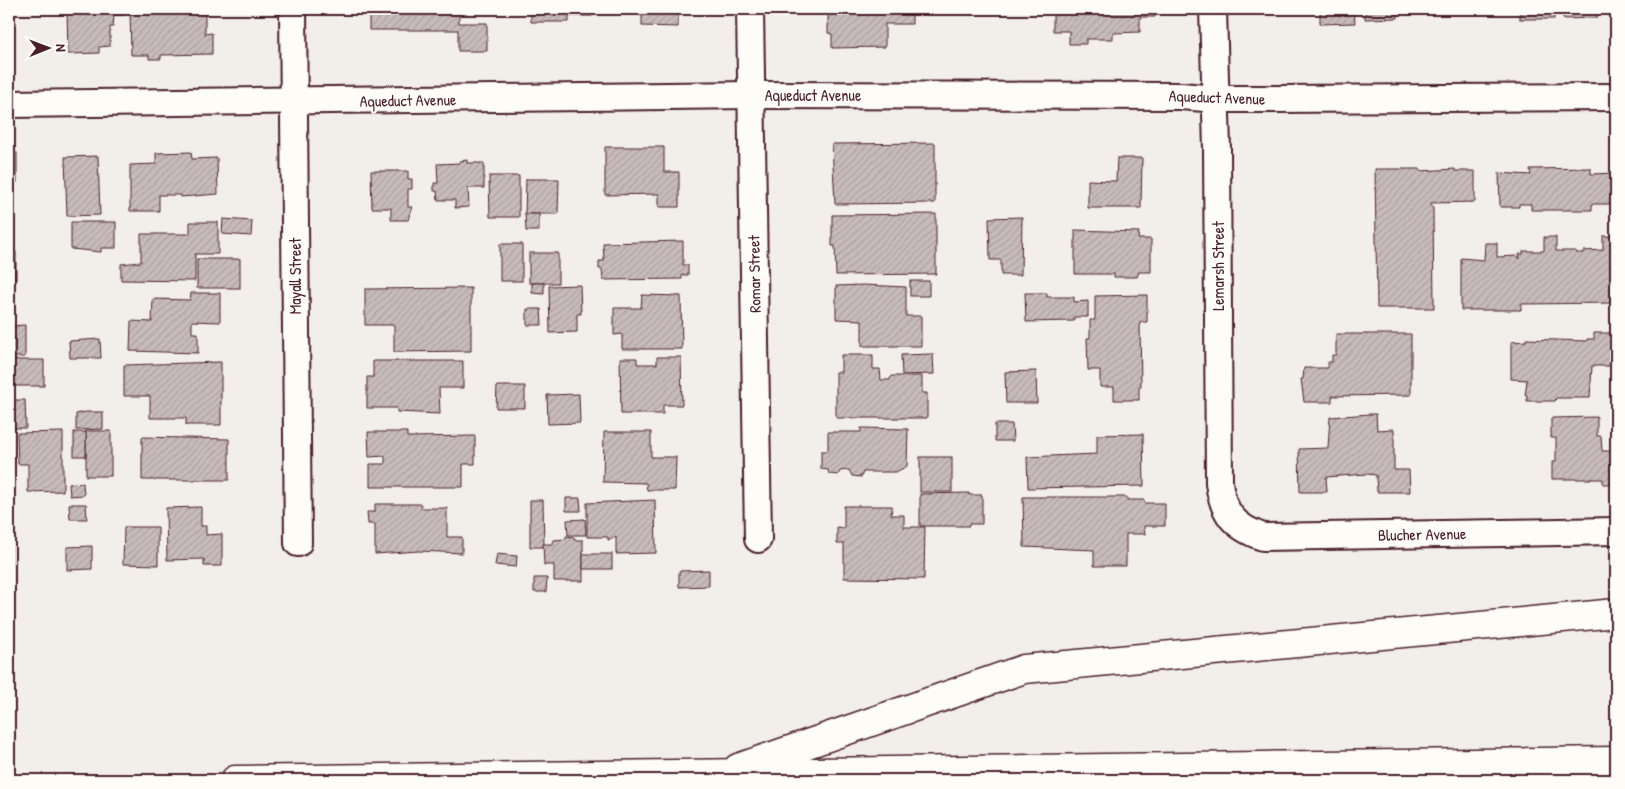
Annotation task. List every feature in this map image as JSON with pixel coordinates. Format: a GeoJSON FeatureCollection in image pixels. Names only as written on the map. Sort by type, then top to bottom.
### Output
{"type":"FeatureCollection","features":[{"type":"Feature","properties":{"kind":"highway"},"geometry":{"type":"LineString","coordinates":[[716,775],[1024,669],[1616,613]]}},
{"type":"Feature","properties":{"kind":"highway"},"geometry":{"type":"LineString","coordinates":[[235,780],[1616,762]]}},
{"type":"Feature","properties":{"kind":"street","name":"Mayall Street"},"geometry":{"type":"LineString","coordinates":[[293,9],[298,543]]}},
{"type":"Feature","properties":{"kind":"street","name":"Romar Street"},"geometry":{"type":"LineString","coordinates":[[750,9],[758,539]]}},
{"type":"Feature","properties":{"kind":"street","name":"Lemarsh Street"},"geometry":{"type":"LineString","coordinates":[[1213,9],[1216,99],[1219,482],[1221,501],[1233,520]]}},
{"type":"Feature","properties":{"kind":"street","name":"Aqueduct Avenue"},"geometry":{"type":"LineString","coordinates":[[9,104],[750,95],[1181,96],[1216,99],[1616,97]]}},
{"type":"Feature","properties":{"kind":"street","name":"Blucher Avenue"},"geometry":{"type":"LineString","coordinates":[[1233,520],[1246,531],[1263,537],[1616,530]]}},
{"type":"Feature","properties":{"kind":"building"},"geometry":{"type":"Polygon","coordinates":[[[67,9],[125,9],[125,15],[114,15],[113,27],[110,27],[110,46],[99,47],[99,53],[68,54],[67,9]]]}},
{"type":"Feature","properties":{"kind":"building"},"geometry":{"type":"Polygon","coordinates":[[[130,9],[205,9],[205,34],[212,33],[212,54],[161,55],[161,59],[149,59],[149,55],[131,55],[130,9]]]}},
{"type":"Feature","properties":{"kind":"building"},"geometry":{"type":"Polygon","coordinates":[[[369,9],[459,9],[459,23],[487,23],[487,51],[458,51],[458,30],[369,30],[369,9]]]}},
{"type":"Feature","properties":{"kind":"building"},"geometry":{"type":"Polygon","coordinates":[[[531,9],[592,9],[592,16],[569,16],[569,22],[531,22],[531,9]]]}},
{"type":"Feature","properties":{"kind":"building"},"geometry":{"type":"Polygon","coordinates":[[[642,9],[678,9],[678,27],[642,26],[642,9]]]}},
{"type":"Feature","properties":{"kind":"building"},"geometry":{"type":"Polygon","coordinates":[[[828,9],[912,9],[912,24],[885,24],[885,47],[832,48],[832,34],[828,33],[828,9]]]}},
{"type":"Feature","properties":{"kind":"building"},"geometry":{"type":"Polygon","coordinates":[[[1053,9],[1155,9],[1155,17],[1140,17],[1140,32],[1113,33],[1113,39],[1086,39],[1086,44],[1069,44],[1069,31],[1053,31],[1053,9]]]}},
{"type":"Feature","properties":{"kind":"building"},"geometry":{"type":"Polygon","coordinates":[[[1320,9],[1354,9],[1355,23],[1320,24],[1320,9]]]}},
{"type":"Feature","properties":{"kind":"building"},"geometry":{"type":"Polygon","coordinates":[[[1365,9],[1398,9],[1398,18],[1365,19],[1365,9]]]}},
{"type":"Feature","properties":{"kind":"building"},"geometry":{"type":"Polygon","coordinates":[[[1520,9],[1554,9],[1554,19],[1520,19],[1520,9]]]}},
{"type":"Feature","properties":{"kind":"building"},"geometry":{"type":"Polygon","coordinates":[[[1563,9],[1597,9],[1597,18],[1563,19],[1563,9]]]}},
{"type":"Feature","properties":{"kind":"building"},"geometry":{"type":"Polygon","coordinates":[[[935,143],[935,203],[835,204],[832,144],[935,143]]]}},
{"type":"Feature","properties":{"kind":"building"},"geometry":{"type":"Polygon","coordinates":[[[605,147],[664,147],[664,172],[679,172],[679,207],[659,207],[659,194],[605,195],[605,147]]]}},
{"type":"Feature","properties":{"kind":"building"},"geometry":{"type":"Polygon","coordinates":[[[191,152],[192,159],[217,158],[218,194],[181,197],[181,195],[159,195],[159,211],[130,211],[130,165],[156,164],[156,153],[191,152]]]}},
{"type":"Feature","properties":{"kind":"building"},"geometry":{"type":"Polygon","coordinates":[[[9,153],[17,153],[17,182],[9,182],[9,153]]]}},
{"type":"Feature","properties":{"kind":"building"},"geometry":{"type":"Polygon","coordinates":[[[98,156],[100,215],[67,216],[65,157],[98,156]]]}},
{"type":"Feature","properties":{"kind":"building"},"geometry":{"type":"Polygon","coordinates":[[[1117,158],[1142,158],[1141,208],[1088,208],[1088,180],[1116,181],[1117,158]]]}},
{"type":"Feature","properties":{"kind":"building"},"geometry":{"type":"Polygon","coordinates":[[[467,160],[467,163],[484,163],[484,188],[468,188],[469,207],[455,208],[455,200],[438,200],[437,191],[434,191],[434,183],[438,183],[437,164],[460,163],[460,161],[467,160]]]}},
{"type":"Feature","properties":{"kind":"building"},"geometry":{"type":"Polygon","coordinates":[[[1591,168],[1591,174],[1616,173],[1616,204],[1592,204],[1592,210],[1531,210],[1531,204],[1519,204],[1519,207],[1500,207],[1499,173],[1531,175],[1530,169],[1591,168]]]}},
{"type":"Feature","properties":{"kind":"building"},"geometry":{"type":"Polygon","coordinates":[[[1375,169],[1420,169],[1420,171],[1455,169],[1455,171],[1475,171],[1475,202],[1431,203],[1431,207],[1433,207],[1434,308],[1377,308],[1375,169]]]}},
{"type":"Feature","properties":{"kind":"building"},"geometry":{"type":"Polygon","coordinates":[[[371,171],[408,171],[408,179],[412,179],[412,189],[408,189],[408,207],[412,207],[408,220],[391,220],[391,208],[372,208],[371,171]]]}},
{"type":"Feature","properties":{"kind":"building"},"geometry":{"type":"Polygon","coordinates":[[[489,176],[519,176],[519,217],[490,217],[489,176]]]}},
{"type":"Feature","properties":{"kind":"building"},"geometry":{"type":"Polygon","coordinates":[[[526,179],[559,179],[558,214],[525,214],[526,179]]]}},
{"type":"Feature","properties":{"kind":"building"},"geometry":{"type":"Polygon","coordinates":[[[525,214],[539,214],[539,231],[526,231],[525,214]]]}},
{"type":"Feature","properties":{"kind":"building"},"geometry":{"type":"Polygon","coordinates":[[[936,214],[936,274],[836,275],[835,246],[832,246],[832,215],[936,214]]]}},
{"type":"Feature","properties":{"kind":"building"},"geometry":{"type":"Polygon","coordinates":[[[1022,217],[1021,275],[1001,275],[1001,260],[990,260],[989,218],[1022,217]]]}},
{"type":"Feature","properties":{"kind":"building"},"geometry":{"type":"Polygon","coordinates":[[[223,219],[252,221],[251,236],[222,234],[223,219]]]}},
{"type":"Feature","properties":{"kind":"building"},"geometry":{"type":"Polygon","coordinates":[[[71,222],[116,222],[116,248],[101,248],[101,252],[71,249],[71,222]]]}},
{"type":"Feature","properties":{"kind":"building"},"geometry":{"type":"Polygon","coordinates":[[[190,222],[218,222],[218,254],[195,254],[195,281],[121,280],[121,264],[141,262],[141,234],[190,234],[190,222]]]}},
{"type":"Feature","properties":{"kind":"building"},"geometry":{"type":"Polygon","coordinates":[[[1075,230],[1139,232],[1138,239],[1151,239],[1151,272],[1139,272],[1137,277],[1114,277],[1114,274],[1075,274],[1075,230]]]}},
{"type":"Feature","properties":{"kind":"building"},"geometry":{"type":"Polygon","coordinates":[[[1603,236],[1615,236],[1616,303],[1521,304],[1521,310],[1461,310],[1461,258],[1484,260],[1485,243],[1497,243],[1497,257],[1517,256],[1520,259],[1519,254],[1523,254],[1523,251],[1544,251],[1544,237],[1556,237],[1556,251],[1583,253],[1583,251],[1603,250],[1603,236]]]}},
{"type":"Feature","properties":{"kind":"building"},"geometry":{"type":"Polygon","coordinates":[[[683,241],[683,265],[688,265],[688,275],[682,275],[682,279],[603,280],[602,269],[599,269],[599,261],[604,261],[603,243],[683,241]]]}},
{"type":"Feature","properties":{"kind":"building"},"geometry":{"type":"Polygon","coordinates":[[[500,244],[522,244],[522,281],[500,281],[500,244]]]}},
{"type":"Feature","properties":{"kind":"building"},"geometry":{"type":"Polygon","coordinates":[[[9,252],[16,252],[16,282],[9,282],[9,252]]]}},
{"type":"Feature","properties":{"kind":"building"},"geometry":{"type":"Polygon","coordinates":[[[529,253],[558,253],[558,283],[529,283],[529,253]]]}},
{"type":"Feature","properties":{"kind":"building"},"geometry":{"type":"Polygon","coordinates":[[[197,259],[240,259],[240,288],[197,288],[197,259]]]}},
{"type":"Feature","properties":{"kind":"building"},"geometry":{"type":"Polygon","coordinates":[[[910,281],[929,281],[929,296],[910,296],[910,281]]]}},
{"type":"Feature","properties":{"kind":"building"},"geometry":{"type":"Polygon","coordinates":[[[532,283],[544,283],[544,294],[532,293],[532,283]]]}},
{"type":"Feature","properties":{"kind":"building"},"geometry":{"type":"Polygon","coordinates":[[[580,285],[581,314],[577,314],[577,332],[550,333],[549,286],[580,285]]]}},
{"type":"Feature","properties":{"kind":"building"},"geometry":{"type":"Polygon","coordinates":[[[836,286],[906,287],[906,316],[921,316],[921,346],[862,346],[862,320],[836,319],[836,286]]]}},
{"type":"Feature","properties":{"kind":"building"},"geometry":{"type":"Polygon","coordinates":[[[471,288],[471,351],[394,352],[394,325],[365,325],[365,289],[471,288]]]}},
{"type":"Feature","properties":{"kind":"building"},"geometry":{"type":"Polygon","coordinates":[[[191,293],[220,293],[220,322],[192,321],[192,333],[198,333],[198,353],[130,351],[131,321],[152,322],[153,299],[190,300],[191,293]]]}},
{"type":"Feature","properties":{"kind":"building"},"geometry":{"type":"Polygon","coordinates":[[[1025,293],[1047,293],[1047,297],[1074,297],[1074,302],[1088,301],[1088,317],[1074,317],[1074,321],[1026,322],[1025,293]]]}},
{"type":"Feature","properties":{"kind":"building"},"geometry":{"type":"Polygon","coordinates":[[[642,295],[681,296],[682,349],[622,349],[622,334],[614,335],[614,308],[641,308],[642,295]]]}},
{"type":"Feature","properties":{"kind":"building"},"geometry":{"type":"Polygon","coordinates":[[[1147,295],[1147,322],[1140,322],[1141,387],[1139,387],[1139,400],[1114,400],[1114,387],[1100,387],[1100,370],[1088,370],[1087,338],[1090,338],[1090,320],[1095,320],[1095,296],[1147,295]]]}},
{"type":"Feature","properties":{"kind":"building"},"geometry":{"type":"Polygon","coordinates":[[[527,309],[541,309],[542,325],[527,325],[527,309]]]}},
{"type":"Feature","properties":{"kind":"building"},"geometry":{"type":"Polygon","coordinates":[[[25,325],[25,357],[9,357],[9,326],[25,325]]]}},
{"type":"Feature","properties":{"kind":"building"},"geometry":{"type":"Polygon","coordinates":[[[1594,333],[1616,333],[1616,366],[1592,366],[1590,398],[1556,398],[1555,401],[1527,401],[1527,395],[1525,396],[1527,380],[1511,379],[1511,342],[1526,341],[1526,339],[1587,341],[1587,339],[1594,339],[1594,333]]]}},
{"type":"Feature","properties":{"kind":"building"},"geometry":{"type":"Polygon","coordinates":[[[1336,334],[1411,334],[1411,395],[1332,396],[1332,402],[1304,402],[1301,379],[1303,379],[1304,368],[1328,368],[1328,362],[1332,362],[1332,355],[1336,355],[1336,334]]]}},
{"type":"Feature","properties":{"kind":"building"},"geometry":{"type":"Polygon","coordinates":[[[100,339],[101,358],[70,358],[69,341],[100,339]]]}},
{"type":"Feature","properties":{"kind":"building"},"geometry":{"type":"Polygon","coordinates":[[[933,354],[934,374],[902,375],[901,355],[933,354]]]}},
{"type":"Feature","properties":{"kind":"building"},"geometry":{"type":"Polygon","coordinates":[[[841,355],[873,355],[873,369],[880,369],[881,380],[890,380],[891,376],[922,376],[922,393],[927,393],[927,418],[836,418],[836,372],[841,372],[841,355]]]}},
{"type":"Feature","properties":{"kind":"building"},"geometry":{"type":"Polygon","coordinates":[[[657,357],[681,357],[682,405],[663,405],[663,414],[621,414],[620,358],[637,358],[637,364],[657,364],[657,357]]]}},
{"type":"Feature","properties":{"kind":"building"},"geometry":{"type":"Polygon","coordinates":[[[13,360],[44,360],[44,386],[13,386],[11,377],[13,377],[13,360]]]}},
{"type":"Feature","properties":{"kind":"building"},"geometry":{"type":"Polygon","coordinates":[[[373,361],[463,361],[463,388],[439,388],[440,414],[397,412],[397,408],[367,408],[367,377],[373,377],[373,361]]]}},
{"type":"Feature","properties":{"kind":"building"},"geometry":{"type":"Polygon","coordinates":[[[221,362],[221,425],[186,425],[186,418],[150,418],[150,396],[124,396],[124,365],[221,362]]]}},
{"type":"Feature","properties":{"kind":"building"},"geometry":{"type":"Polygon","coordinates":[[[1036,371],[1037,403],[1006,403],[1005,372],[1036,371]]]}},
{"type":"Feature","properties":{"kind":"building"},"geometry":{"type":"Polygon","coordinates":[[[497,386],[525,386],[525,408],[496,408],[497,386]]]}},
{"type":"Feature","properties":{"kind":"building"},"geometry":{"type":"Polygon","coordinates":[[[579,394],[580,423],[548,424],[547,395],[579,394]]]}},
{"type":"Feature","properties":{"kind":"building"},"geometry":{"type":"Polygon","coordinates":[[[9,396],[10,400],[25,400],[26,428],[9,428],[9,396]]]}},
{"type":"Feature","properties":{"kind":"building"},"geometry":{"type":"Polygon","coordinates":[[[103,412],[103,429],[76,430],[76,414],[103,412]]]}},
{"type":"Feature","properties":{"kind":"building"},"geometry":{"type":"Polygon","coordinates":[[[1376,414],[1377,430],[1394,429],[1394,470],[1409,470],[1410,492],[1377,492],[1376,475],[1367,474],[1326,477],[1327,492],[1300,492],[1299,449],[1328,448],[1330,417],[1376,414]]]}},
{"type":"Feature","properties":{"kind":"building"},"geometry":{"type":"Polygon","coordinates":[[[1597,417],[1597,436],[1601,436],[1602,451],[1616,451],[1616,484],[1603,484],[1603,479],[1552,479],[1552,462],[1556,462],[1556,438],[1551,438],[1551,418],[1597,417]]]}},
{"type":"Feature","properties":{"kind":"building"},"geometry":{"type":"Polygon","coordinates":[[[995,424],[1012,424],[1013,441],[995,441],[995,424]]]}},
{"type":"Feature","properties":{"kind":"building"},"geometry":{"type":"Polygon","coordinates":[[[861,428],[908,429],[907,466],[896,472],[863,472],[861,477],[852,476],[849,470],[840,471],[838,475],[829,474],[828,470],[821,469],[821,451],[828,451],[828,432],[861,432],[861,428]]]}},
{"type":"Feature","properties":{"kind":"building"},"geometry":{"type":"Polygon","coordinates":[[[86,431],[111,431],[111,476],[86,476],[86,431]]]}},
{"type":"Feature","properties":{"kind":"building"},"geometry":{"type":"Polygon","coordinates":[[[63,432],[63,491],[28,492],[28,464],[18,464],[17,433],[63,432]]]}},
{"type":"Feature","properties":{"kind":"building"},"geometry":{"type":"Polygon","coordinates":[[[74,432],[86,432],[86,456],[74,456],[74,432]]]}},
{"type":"Feature","properties":{"kind":"building"},"geometry":{"type":"Polygon","coordinates":[[[368,432],[407,432],[407,437],[475,436],[475,464],[463,464],[463,487],[370,487],[370,464],[385,464],[385,456],[369,457],[368,432]]]}},
{"type":"Feature","properties":{"kind":"building"},"geometry":{"type":"Polygon","coordinates":[[[604,432],[651,432],[651,457],[676,457],[675,490],[647,490],[646,483],[603,482],[604,432]]]}},
{"type":"Feature","properties":{"kind":"building"},"geometry":{"type":"Polygon","coordinates":[[[1143,434],[1144,486],[1028,488],[1027,457],[1097,454],[1097,435],[1143,434]]]}},
{"type":"Feature","properties":{"kind":"building"},"geometry":{"type":"Polygon","coordinates":[[[142,437],[229,439],[229,480],[142,480],[142,437]]]}},
{"type":"Feature","properties":{"kind":"building"},"geometry":{"type":"Polygon","coordinates":[[[920,457],[952,457],[952,492],[920,492],[920,457]]]}},
{"type":"Feature","properties":{"kind":"building"},"geometry":{"type":"Polygon","coordinates":[[[83,483],[84,495],[70,496],[69,484],[83,483]]]}},
{"type":"Feature","properties":{"kind":"building"},"geometry":{"type":"Polygon","coordinates":[[[969,493],[969,495],[982,495],[982,524],[969,524],[969,526],[920,526],[920,494],[969,493]]]}},
{"type":"Feature","properties":{"kind":"building"},"geometry":{"type":"Polygon","coordinates":[[[1023,497],[1127,497],[1127,500],[1144,500],[1145,503],[1165,503],[1165,526],[1144,526],[1145,534],[1126,534],[1126,566],[1094,566],[1094,550],[1024,547],[1023,497]]]}},
{"type":"Feature","properties":{"kind":"building"},"geometry":{"type":"Polygon","coordinates":[[[566,498],[580,498],[581,511],[566,511],[566,498]]]}},
{"type":"Feature","properties":{"kind":"building"},"geometry":{"type":"Polygon","coordinates":[[[530,500],[543,500],[544,547],[530,547],[530,500]]]}},
{"type":"Feature","properties":{"kind":"building"},"geometry":{"type":"Polygon","coordinates":[[[655,500],[656,553],[616,554],[616,537],[608,540],[608,537],[587,537],[587,503],[655,500]]]}},
{"type":"Feature","properties":{"kind":"building"},"geometry":{"type":"Polygon","coordinates":[[[69,504],[86,504],[87,519],[70,519],[69,504]]]}},
{"type":"Feature","properties":{"kind":"building"},"geometry":{"type":"Polygon","coordinates":[[[375,504],[421,504],[421,508],[447,508],[447,537],[462,537],[462,553],[419,551],[375,554],[375,524],[368,524],[367,512],[375,512],[375,504]]]}},
{"type":"Feature","properties":{"kind":"building"},"geometry":{"type":"Polygon","coordinates":[[[844,506],[892,506],[891,515],[904,515],[904,527],[925,527],[924,579],[844,578],[844,544],[837,544],[837,527],[844,528],[844,506]]]}},
{"type":"Feature","properties":{"kind":"building"},"geometry":{"type":"Polygon","coordinates":[[[201,507],[201,526],[206,526],[206,535],[222,534],[222,566],[204,566],[204,559],[167,560],[166,508],[201,507]]]}},
{"type":"Feature","properties":{"kind":"building"},"geometry":{"type":"Polygon","coordinates":[[[585,519],[586,535],[568,535],[567,520],[585,519]]]}},
{"type":"Feature","properties":{"kind":"building"},"geometry":{"type":"Polygon","coordinates":[[[124,527],[158,527],[158,565],[123,564],[124,527]]]}},
{"type":"Feature","properties":{"kind":"building"},"geometry":{"type":"Polygon","coordinates":[[[566,536],[574,537],[574,540],[583,540],[583,581],[554,581],[554,565],[544,565],[543,544],[553,544],[553,540],[566,539],[566,536]]]}},
{"type":"Feature","properties":{"kind":"building"},"geometry":{"type":"Polygon","coordinates":[[[9,544],[11,544],[11,572],[9,572],[9,544]]]}},
{"type":"Feature","properties":{"kind":"building"},"geometry":{"type":"Polygon","coordinates":[[[92,546],[92,569],[67,570],[67,547],[92,546]]]}},
{"type":"Feature","properties":{"kind":"building"},"geometry":{"type":"Polygon","coordinates":[[[497,554],[517,556],[516,567],[495,565],[497,554]]]}},
{"type":"Feature","properties":{"kind":"building"},"geometry":{"type":"Polygon","coordinates":[[[583,554],[612,554],[612,569],[583,569],[583,554]]]}},
{"type":"Feature","properties":{"kind":"building"},"geometry":{"type":"Polygon","coordinates":[[[709,570],[709,586],[679,587],[679,571],[709,570]]]}},
{"type":"Feature","properties":{"kind":"building"},"geometry":{"type":"Polygon","coordinates":[[[534,578],[547,578],[546,592],[534,592],[534,578]]]}}]}
